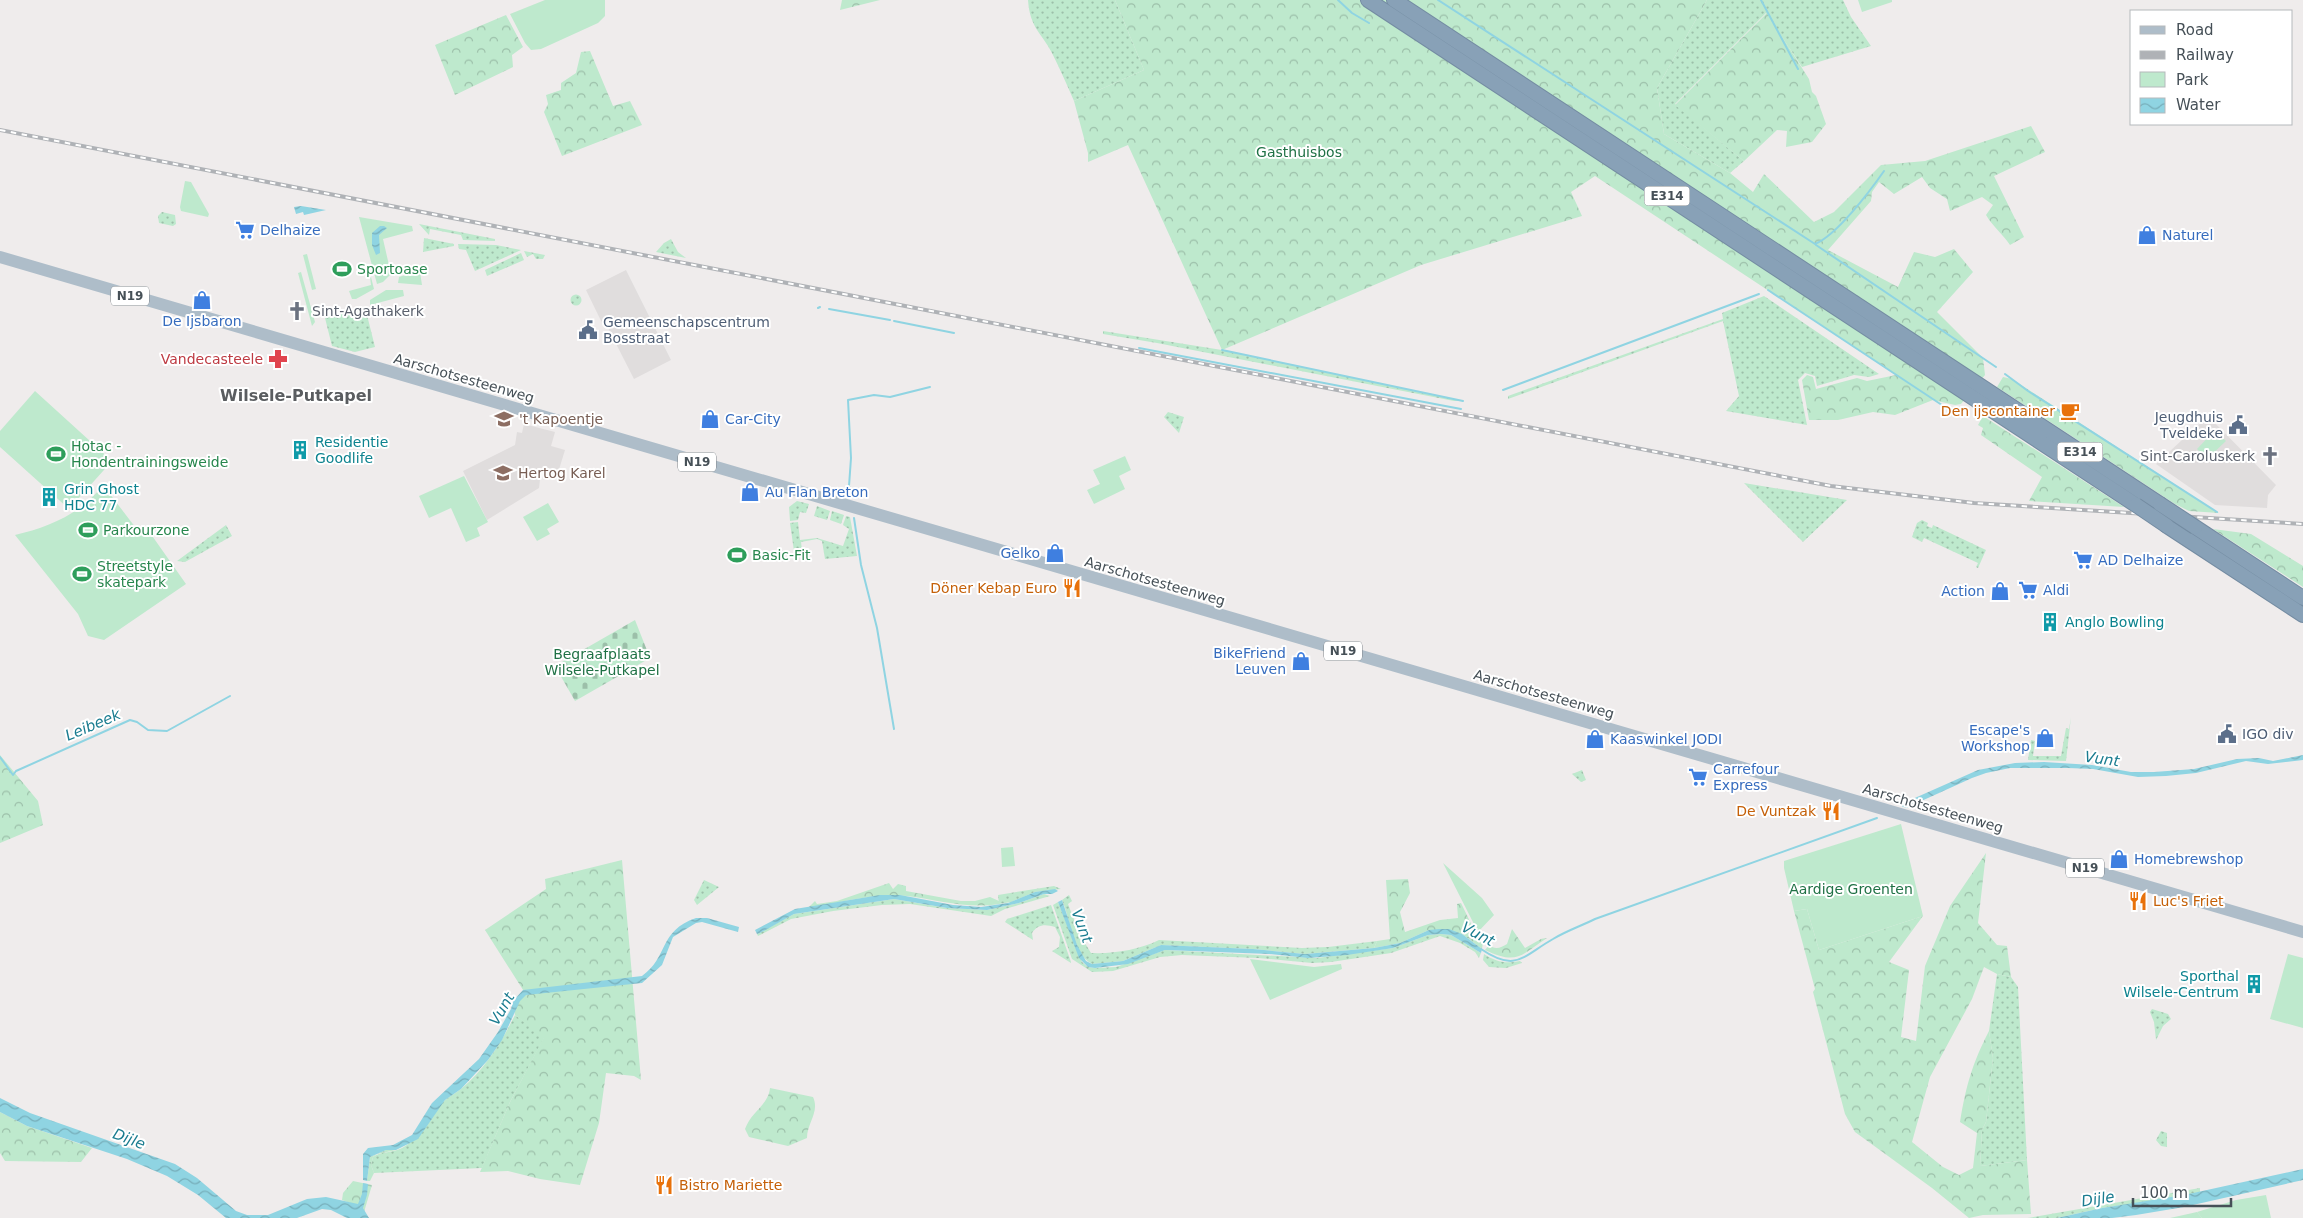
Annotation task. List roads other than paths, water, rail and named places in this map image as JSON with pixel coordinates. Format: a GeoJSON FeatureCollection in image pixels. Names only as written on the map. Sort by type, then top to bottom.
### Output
{"type":"FeatureCollection","features":[{"type":"Feature","properties":{"kind":"highway","name":"E314"},"geometry":{"type":"LineString","coordinates":[[1368,0],[1970,388],[2001,400],[2303,598]]}},
{"type":"Feature","properties":{"kind":"highway","name":"E314"},"geometry":{"type":"LineString","coordinates":[[1394,0],[1970,388],[1994,412],[2303,615]]}},
{"type":"Feature","properties":{"kind":"main road","name":"Aarschotsesteenweg"},"geometry":{"type":"LineString","coordinates":[[0,257],[2303,932]]}},
{"type":"Feature","properties":{"kind":"water"},"geometry":{"type":"Polygon","coordinates":[[[301,206],[326,210],[304,215],[303,212],[296,214],[294,207],[301,206]]]}},
{"type":"Feature","properties":{"kind":"water"},"geometry":{"type":"Polygon","coordinates":[[[380,226],[387,228],[379,235],[380,253],[376,255],[372,245],[372,233],[380,226]]]}},
{"type":"Feature","properties":{"kind":"water"},"geometry":{"type":"Polygon","coordinates":[[[2303,755],[2303,760],[2268,764],[2246,761],[2196,773],[2166,776],[2138,777],[2093,769],[2010,768],[1972,778],[1906,808],[1899,805],[1978,770],[2015,763],[2044,762],[2092,765],[2131,772],[2154,772],[2194,769],[2237,759],[2259,758],[2273,761],[2303,755]]]}},
{"type":"Feature","properties":{"kind":"water"},"geometry":{"type":"Polygon","coordinates":[[[1055,889],[1058,891],[1052,894],[1044,894],[1019,903],[987,910],[947,908],[894,899],[794,914],[760,933],[757,934],[755,930],[795,909],[880,895],[900,895],[953,905],[981,907],[1008,903],[1035,892],[1055,889]]]}},
{"type":"Feature","properties":{"kind":"water"},"geometry":{"type":"Polygon","coordinates":[[[1062,900],[1077,945],[1086,961],[1092,964],[1123,961],[1161,945],[1253,949],[1305,954],[1374,948],[1400,943],[1429,930],[1439,929],[1449,929],[1462,934],[1482,949],[1481,953],[1451,935],[1441,934],[1428,935],[1393,948],[1347,955],[1308,958],[1269,954],[1165,950],[1128,964],[1095,968],[1088,967],[1079,958],[1058,902],[1062,900]]]}},
{"type":"Feature","properties":{"kind":"water"},"geometry":{"type":"Polygon","coordinates":[[[696,918],[707,918],[739,927],[738,932],[702,922],[696,923],[673,937],[662,965],[642,983],[526,995],[520,1001],[502,1040],[488,1060],[461,1089],[445,1100],[418,1139],[396,1150],[386,1150],[370,1157],[367,1181],[363,1180],[363,1154],[368,1148],[393,1145],[412,1135],[432,1103],[479,1059],[498,1032],[511,1009],[513,1001],[523,990],[642,976],[651,969],[675,930],[684,923],[696,918]]]}},
{"type":"Feature","properties":{"kind":"water","name":"Dijle"},"geometry":{"type":"Polygon","coordinates":[[[0,1098],[30,1113],[175,1164],[197,1178],[236,1211],[247,1215],[268,1215],[307,1199],[326,1197],[358,1204],[362,1194],[363,1183],[368,1184],[363,1208],[369,1218],[347,1218],[331,1210],[322,1209],[297,1218],[226,1218],[198,1195],[167,1176],[127,1159],[27,1126],[0,1112],[0,1098]]]}},
{"type":"Feature","properties":{"kind":"water","name":"Dijle"},"geometry":{"type":"Polygon","coordinates":[[[2303,1169],[2303,1180],[2184,1207],[2112,1218],[2057,1218],[2102,1208],[2184,1195],[2303,1169]]]}},
{"type":"Feature","properties":{"kind":"waterway"},"geometry":{"type":"LineString","coordinates":[[1338,0],[1352,13],[1369,23]]}},
{"type":"Feature","properties":{"kind":"waterway"},"geometry":{"type":"LineString","coordinates":[[1438,0],[1815,244],[1833,232],[1843,222],[1862,201],[1884,171]]}},
{"type":"Feature","properties":{"kind":"waterway"},"geometry":{"type":"LineString","coordinates":[[1761,0],[1798,69]]}},
{"type":"Feature","properties":{"kind":"waterway"},"geometry":{"type":"LineString","coordinates":[[1816,245],[1996,367]]}},
{"type":"Feature","properties":{"kind":"waterway"},"geometry":{"type":"LineString","coordinates":[[1768,290],[1957,415]]}},
{"type":"Feature","properties":{"kind":"waterway"},"geometry":{"type":"LineString","coordinates":[[1503,390],[1759,294]]}},
{"type":"Feature","properties":{"kind":"waterway"},"geometry":{"type":"LineString","coordinates":[[829,309],[890,320]]}},
{"type":"Feature","properties":{"kind":"waterway"},"geometry":{"type":"LineString","coordinates":[[894,321],[954,333]]}},
{"type":"Feature","properties":{"kind":"waterway"},"geometry":{"type":"LineString","coordinates":[[1139,348],[1461,409]]}},
{"type":"Feature","properties":{"kind":"waterway"},"geometry":{"type":"LineString","coordinates":[[1222,350],[1463,401]]}},
{"type":"Feature","properties":{"kind":"waterway"},"geometry":{"type":"LineString","coordinates":[[2005,374],[2028,391],[2217,512]]}},
{"type":"Feature","properties":{"kind":"waterway"},"geometry":{"type":"LineString","coordinates":[[851,495],[849,486],[851,458],[848,400],[874,395],[890,397],[930,387]]}},
{"type":"Feature","properties":{"kind":"waterway"},"geometry":{"type":"LineString","coordinates":[[854,518],[861,565],[877,628],[894,729]]}},
{"type":"Feature","properties":{"kind":"waterway","name":"Leibeek"},"geometry":{"type":"LineString","coordinates":[[0,757],[13,775],[16,771],[130,720],[137,722],[148,730],[167,731],[230,696]]}},
{"type":"Feature","properties":{"kind":"waterway","name":"Vunt"},"geometry":{"type":"LineString","coordinates":[[1481,949],[1503,960],[1519,959],[1558,936],[1595,919],[1877,818]]}},
{"type":"Feature","properties":{"kind":"railway"},"geometry":{"type":"LineString","coordinates":[[0,130],[1831,486],[1974,503],[2303,524]]}},
{"type":"Feature","properties":{"kind":"place","name":"Delhaize"},"geometry":{"type":"Point","coordinates":[245,230]}},
{"type":"Feature","properties":{"kind":"place","name":"Naturel"},"geometry":{"type":"Point","coordinates":[2147,235]}},
{"type":"Feature","properties":{"kind":"place","name":"Sportoase"},"geometry":{"type":"Point","coordinates":[342,269]}},
{"type":"Feature","properties":{"kind":"place","name":"De Ijsbaron"},"geometry":{"type":"Point","coordinates":[202,300]}},
{"type":"Feature","properties":{"kind":"place","name":"Sint-Agathakerk"},"geometry":{"type":"Point","coordinates":[297,311]}},
{"type":"Feature","properties":{"kind":"place","name":"Gemeenschapscentrum Bosstraat"},"geometry":{"type":"Point","coordinates":[588,330]}},
{"type":"Feature","properties":{"kind":"place","name":"Vandecasteele"},"geometry":{"type":"Point","coordinates":[278,359]}},
{"type":"Feature","properties":{"kind":"place","name":"Den ijscontainer"},"geometry":{"type":"Point","coordinates":[2070,411]}},
{"type":"Feature","properties":{"kind":"place","name":"'t Kapoentje"},"geometry":{"type":"Point","coordinates":[504,419]}},
{"type":"Feature","properties":{"kind":"place","name":"Car-City"},"geometry":{"type":"Point","coordinates":[710,419]}},
{"type":"Feature","properties":{"kind":"place","name":"Jeugdhuis Tveldeke"},"geometry":{"type":"Point","coordinates":[2238,425]}},
{"type":"Feature","properties":{"kind":"place","name":"Residentie Goodlife"},"geometry":{"type":"Point","coordinates":[300,450]}},
{"type":"Feature","properties":{"kind":"place","name":"Hotac - Hondentrainingsweide"},"geometry":{"type":"Point","coordinates":[56,454]}},
{"type":"Feature","properties":{"kind":"place","name":"Sint-Caroluskerk"},"geometry":{"type":"Point","coordinates":[2270,456]}},
{"type":"Feature","properties":{"kind":"place","name":"Hertog Karel"},"geometry":{"type":"Point","coordinates":[503,473]}},
{"type":"Feature","properties":{"kind":"place","name":"Au Flan Breton"},"geometry":{"type":"Point","coordinates":[750,492]}},
{"type":"Feature","properties":{"kind":"place","name":"Grin Ghost HDC 77"},"geometry":{"type":"Point","coordinates":[49,497]}},
{"type":"Feature","properties":{"kind":"place","name":"Parkourzone"},"geometry":{"type":"Point","coordinates":[88,530]}},
{"type":"Feature","properties":{"kind":"place","name":"Gelko"},"geometry":{"type":"Point","coordinates":[1055,553]}},
{"type":"Feature","properties":{"kind":"place","name":"Basic-Fit"},"geometry":{"type":"Point","coordinates":[737,555]}},
{"type":"Feature","properties":{"kind":"place","name":"AD Delhaize"},"geometry":{"type":"Point","coordinates":[2083,560]}},
{"type":"Feature","properties":{"kind":"place","name":"Streetstyle skatepark"},"geometry":{"type":"Point","coordinates":[82,574]}},
{"type":"Feature","properties":{"kind":"place","name":"Döner Kebap Euro"},"geometry":{"type":"Point","coordinates":[1072,588]}},
{"type":"Feature","properties":{"kind":"place","name":"Aldi"},"geometry":{"type":"Point","coordinates":[2028,590]}},
{"type":"Feature","properties":{"kind":"place","name":"Action"},"geometry":{"type":"Point","coordinates":[2000,591]}},
{"type":"Feature","properties":{"kind":"place","name":"Anglo Bowling"},"geometry":{"type":"Point","coordinates":[2050,622]}},
{"type":"Feature","properties":{"kind":"place","name":"BikeFriend Leuven"},"geometry":{"type":"Point","coordinates":[1301,661]}},
{"type":"Feature","properties":{"kind":"place","name":"IGO div"},"geometry":{"type":"Point","coordinates":[2227,734]}},
{"type":"Feature","properties":{"kind":"place","name":"Escape's Workshop"},"geometry":{"type":"Point","coordinates":[2045,738]}},
{"type":"Feature","properties":{"kind":"place","name":"Kaaswinkel JODI"},"geometry":{"type":"Point","coordinates":[1595,739]}},
{"type":"Feature","properties":{"kind":"place","name":"Carrefour Express"},"geometry":{"type":"Point","coordinates":[1698,777]}},
{"type":"Feature","properties":{"kind":"place","name":"De Vuntzak"},"geometry":{"type":"Point","coordinates":[1831,811]}},
{"type":"Feature","properties":{"kind":"place","name":"Homebrewshop"},"geometry":{"type":"Point","coordinates":[2119,859]}},
{"type":"Feature","properties":{"kind":"place","name":"Luc's Friet"},"geometry":{"type":"Point","coordinates":[2138,901]}},
{"type":"Feature","properties":{"kind":"place","name":"Sporthal Wilsele-Centrum"},"geometry":{"type":"Point","coordinates":[2254,984]}},
{"type":"Feature","properties":{"kind":"place","name":"Bistro Mariette"},"geometry":{"type":"Point","coordinates":[664,1185]}},
{"type":"Feature","properties":{"kind":"district","name":"Wilsele-Putkapel"},"geometry":{"type":"Point","coordinates":[296,395]}},
{"type":"Feature","properties":{"kind":"park label","name":"Gasthuisbos"},"geometry":{"type":"Point","coordinates":[1299,152]}},
{"type":"Feature","properties":{"kind":"park label","name":"Begraafplaats Wilsele-Putkapel"},"geometry":{"type":"Point","coordinates":[602,662]}},
{"type":"Feature","properties":{"kind":"park label","name":"Aardige Groenten"},"geometry":{"type":"Point","coordinates":[1851,889]}}]}
